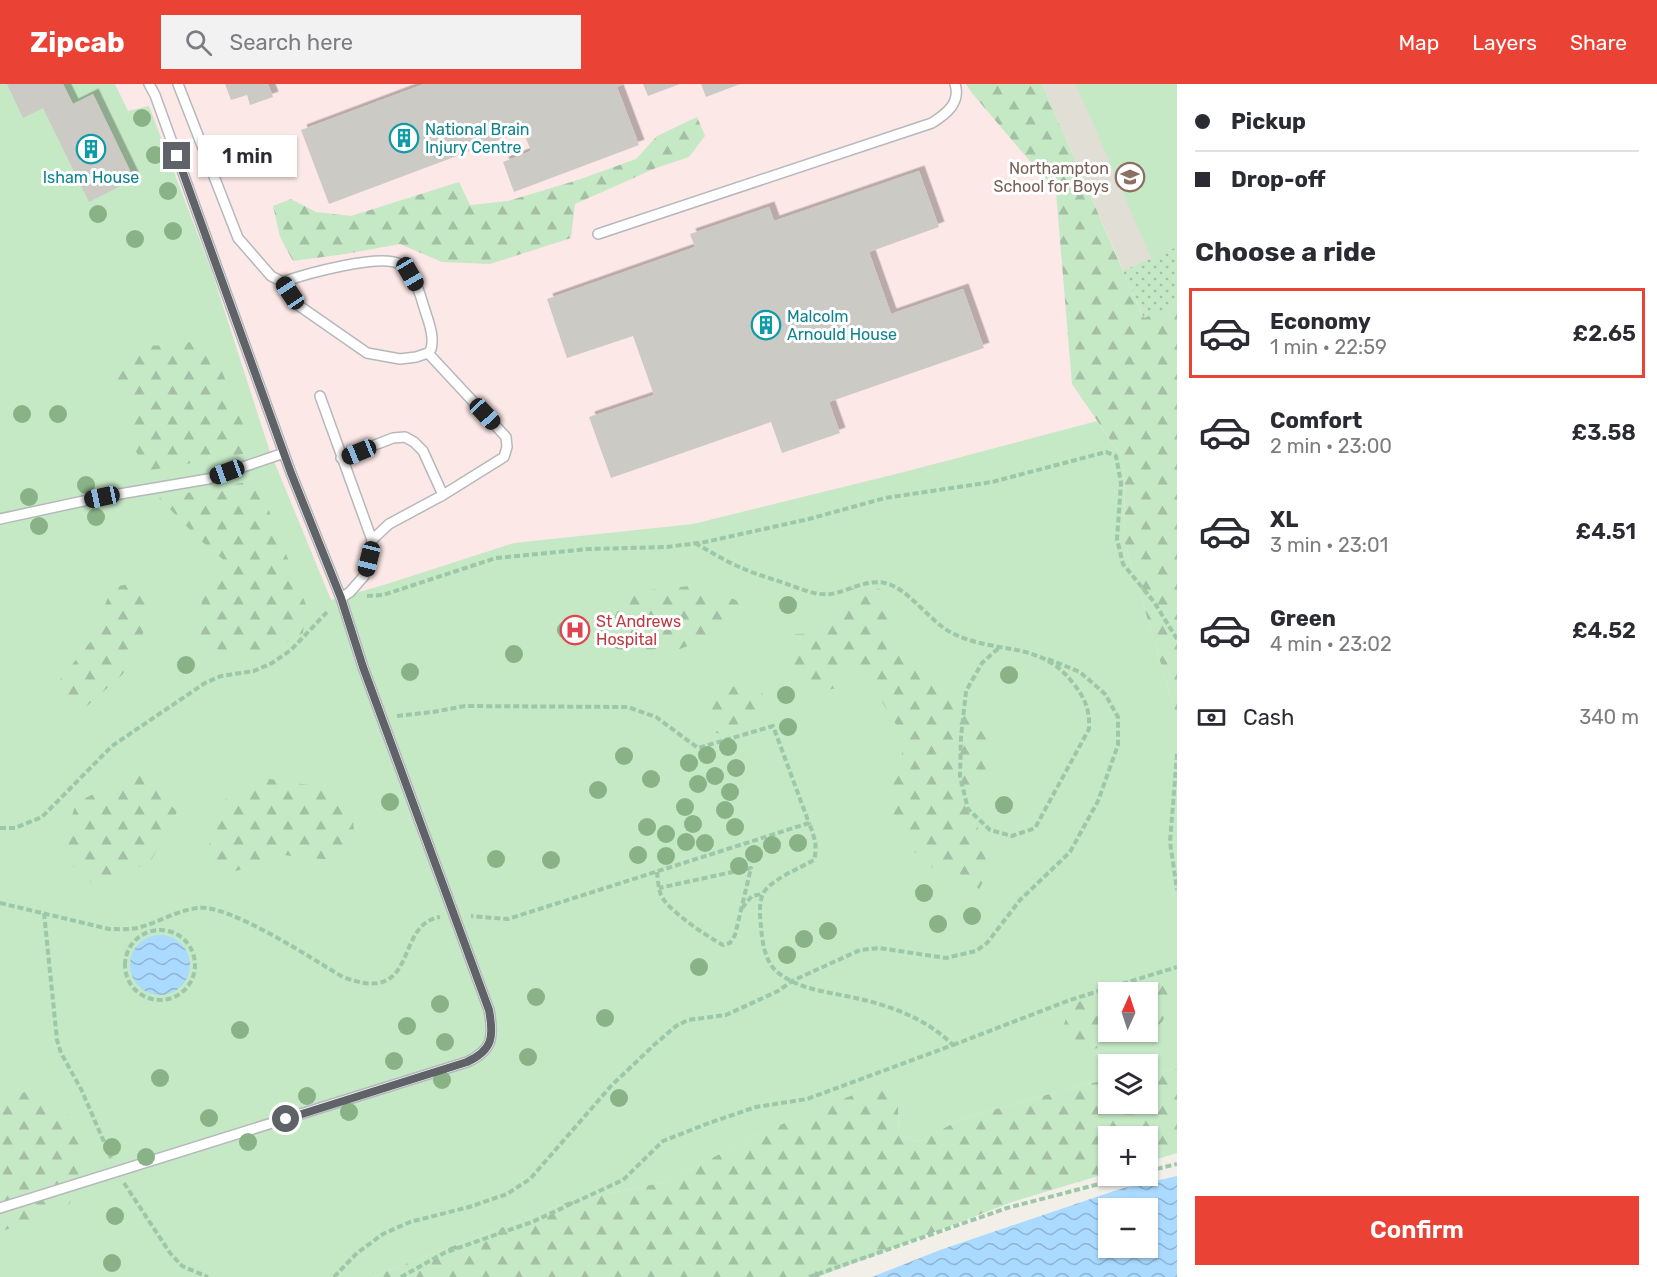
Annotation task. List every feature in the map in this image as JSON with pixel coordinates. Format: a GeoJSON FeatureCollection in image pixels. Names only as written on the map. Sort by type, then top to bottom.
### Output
{"type":"FeatureCollection","features":[{"type":"Feature","properties":{"kind":"lane"},"geometry":{"type":"LineString","coordinates":[[0,1208],[467,1062],[481,1055],[488,1047],[491,1036],[492,1025],[489,1010],[341,598],[284,453],[149,84]]}},
{"type":"Feature","properties":{"kind":"lane"},"geometry":{"type":"LineString","coordinates":[[178,84],[238,238],[271,276],[282,282],[298,305],[367,353],[400,359],[416,357],[428,353],[431,349],[432,339],[418,288],[405,268],[398,263],[379,260],[302,275],[282,282]]}},
{"type":"Feature","properties":{"kind":"lane"},"geometry":{"type":"LineString","coordinates":[[598,234],[932,123],[949,112],[954,103],[957,88],[955,84]]}},
{"type":"Feature","properties":{"kind":"lane"},"geometry":{"type":"LineString","coordinates":[[372,540],[389,524],[443,495],[504,457],[507,447],[506,437],[428,353]]}},
{"type":"Feature","properties":{"kind":"lane"},"geometry":{"type":"LineString","coordinates":[[320,396],[372,540],[364,576],[350,592],[341,598]]}},
{"type":"Feature","properties":{"kind":"lane"},"geometry":{"type":"LineString","coordinates":[[341,458],[393,438],[405,437],[423,451],[443,495]]}},
{"type":"Feature","properties":{"kind":"lane"},"geometry":{"type":"LineString","coordinates":[[0,519],[102,497],[208,479],[284,453]]}},
{"type":"Feature","properties":{"kind":"path"},"geometry":{"type":"LineString","coordinates":[[0,828],[15,828],[42,817],[112,746],[205,683],[222,676],[254,671],[272,663],[291,650],[341,598],[383,595],[496,558],[589,549],[667,547],[695,543],[809,519],[885,498],[992,482],[1106,452],[1116,456],[1121,483],[1117,539],[1123,564],[1154,602],[1177,639]]}},
{"type":"Feature","properties":{"kind":"path"},"geometry":{"type":"LineString","coordinates":[[334,1277],[357,1253],[383,1234],[410,1222],[469,1207],[507,1194],[530,1179],[611,1086],[676,1026],[688,1020],[726,1015],[860,950],[879,948],[946,958],[976,951],[987,943],[1020,900],[1070,852],[1098,801],[1118,745],[1118,717],[1105,694],[1080,672],[1048,659],[979,643],[953,633],[898,589],[886,583],[873,582],[831,594],[810,592],[743,569],[695,543]]}},
{"type":"Feature","properties":{"kind":"path"},"geometry":{"type":"LineString","coordinates":[[1000,647],[982,663],[966,692],[960,776],[968,809],[990,830],[1012,836],[1035,828],[1089,729],[1090,713],[1083,696],[1067,675],[1048,659]]}},
{"type":"Feature","properties":{"kind":"path"},"geometry":{"type":"LineString","coordinates":[[382,717],[465,706],[628,707],[656,717],[698,748],[773,726],[815,840],[816,851],[814,860],[771,884],[762,894],[760,909],[762,934],[768,960],[776,970],[792,981],[823,993],[897,1009],[945,1036],[953,1045]]}},
{"type":"Feature","properties":{"kind":"path"},"geometry":{"type":"LineString","coordinates":[[1177,754],[1170,842],[1177,890]]}},
{"type":"Feature","properties":{"kind":"path"},"geometry":{"type":"LineString","coordinates":[[0,903],[109,929],[134,929],[182,911],[198,908],[222,911],[235,915],[342,977],[359,983],[371,984],[382,981],[400,970],[423,923],[434,918],[454,914],[508,919],[809,823]]}},
{"type":"Feature","properties":{"kind":"path"},"geometry":{"type":"LineString","coordinates":[[657,872],[659,888],[661,896],[668,905],[709,938],[723,945],[730,943],[735,935],[751,868],[659,888]]}},
{"type":"Feature","properties":{"kind":"path"},"geometry":{"type":"LineString","coordinates":[[741,908],[752,896],[762,894]]}},
{"type":"Feature","properties":{"kind":"path"},"geometry":{"type":"LineString","coordinates":[[44,914],[54,1017],[61,1053],[81,1089],[116,1171],[170,1253],[182,1266],[208,1277]]}},
{"type":"Feature","properties":{"kind":"path"},"geometry":{"type":"LineString","coordinates":[[148,925],[150,931]]}},
{"type":"Feature","properties":{"kind":"path"},"geometry":{"type":"LineString","coordinates":[[163,929],[175,933],[190,947],[194,958],[195,969],[185,988],[165,999],[153,1000],[142,995],[132,987],[127,977],[128,953],[133,943],[150,931],[163,929]]}},
{"type":"Feature","properties":{"kind":"path"},"geometry":{"type":"LineString","coordinates":[[401,1277],[444,1253],[532,1222],[623,1180],[663,1141],[756,1107],[807,1099],[1070,1000],[1177,967]]}},
{"type":"Feature","properties":{"kind":"path"},"geometry":{"type":"LineString","coordinates":[[1158,1169],[1177,1164]]}},
{"type":"Feature","properties":{"kind":"path"},"geometry":{"type":"LineString","coordinates":[[809,1277],[1007,1208],[1098,1184]]}},
{"type":"Feature","properties":{"kind":"shaded area","name":"St Andrews Hospital"},"geometry":{"type":"Polygon","coordinates":[[[0,84],[966,84],[1056,192],[1072,384],[1124,460],[1125,543],[1177,718],[1177,1069],[1158,1072],[1158,1054],[1098,1054],[1098,1082],[568,1202],[372,1277],[0,1277],[0,84]]]}},
{"type":"Feature","properties":{"kind":"shaded area","name":"Northampton School for Boys"},"geometry":{"type":"Polygon","coordinates":[[[1042,84],[1177,84],[1177,304],[1144,318],[1042,84]]]}},
{"type":"Feature","properties":{"kind":"green space","name":"St Andrews Hospital"},"geometry":{"type":"Polygon","coordinates":[[[0,84],[115,84],[128,111],[149,106],[212,272],[269,449],[331,600],[514,543],[693,524],[1097,421],[1124,460],[1125,543],[1177,718],[1177,1069],[1158,1072],[1158,1054],[1098,1054],[1098,1082],[961,1119],[919,1142],[899,1135],[898,1107],[761,1133],[665,1182],[568,1202],[372,1277],[0,1277],[0,84]]]}},
{"type":"Feature","properties":{"kind":"green space"},"geometry":{"type":"Polygon","coordinates":[[[966,84],[1042,84],[1143,317],[1177,304],[1177,718],[1125,543],[1124,460],[1072,384],[1056,192],[966,84]]]}},
{"type":"Feature","properties":{"kind":"green space"},"geometry":{"type":"Polygon","coordinates":[[[1076,84],[1177,84],[1177,247],[1151,258],[1076,84]]]}},
{"type":"Feature","properties":{"kind":"green space"},"geometry":{"type":"Polygon","coordinates":[[[697,117],[705,136],[689,157],[656,168],[575,204],[571,238],[490,264],[442,262],[400,244],[293,261],[280,237],[273,206],[291,199],[316,212],[351,216],[459,182],[470,205],[508,201],[578,180],[636,159],[657,136],[697,117]]]}},
{"type":"Feature","properties":{"kind":"green space"},"geometry":{"type":"Polygon","coordinates":[[[1177,247],[1177,304],[1144,318],[1123,271],[1177,247]]]}},
{"type":"Feature","properties":{"kind":"green space"},"geometry":{"type":"Polygon","coordinates":[[[208,336],[254,452],[146,471],[127,434],[134,404],[106,380],[133,346],[181,345],[208,336]]]}},
{"type":"Feature","properties":{"kind":"green space"},"geometry":{"type":"Polygon","coordinates":[[[257,480],[306,605],[303,633],[271,651],[227,656],[201,637],[202,585],[226,562],[199,539],[159,498],[257,480]]]}},
{"type":"Feature","properties":{"kind":"green space"},"geometry":{"type":"Polygon","coordinates":[[[859,581],[881,590],[891,614],[891,634],[959,709],[993,737],[989,773],[970,799],[989,872],[979,889],[956,871],[936,871],[902,840],[884,807],[902,759],[903,736],[864,672],[847,669],[837,688],[810,693],[792,681],[782,662],[795,634],[827,633],[836,608],[859,581]]]}},
{"type":"Feature","properties":{"kind":"green space"},"geometry":{"type":"Polygon","coordinates":[[[142,582],[150,619],[123,674],[87,706],[59,702],[59,681],[91,641],[112,587],[142,582]]]}},
{"type":"Feature","properties":{"kind":"green space"},"geometry":{"type":"Polygon","coordinates":[[[701,585],[747,605],[731,629],[680,649],[619,650],[586,631],[627,592],[701,585]]]}},
{"type":"Feature","properties":{"kind":"green space"},"geometry":{"type":"Polygon","coordinates":[[[735,686],[762,691],[765,708],[763,721],[740,723],[722,735],[712,731],[708,708],[717,692],[735,686]]]}},
{"type":"Feature","properties":{"kind":"green space"},"geometry":{"type":"Polygon","coordinates":[[[139,770],[177,812],[150,862],[95,886],[60,854],[76,803],[139,770]]]}},
{"type":"Feature","properties":{"kind":"green space"},"geometry":{"type":"Polygon","coordinates":[[[257,777],[328,788],[351,808],[356,843],[341,861],[283,855],[224,875],[209,848],[214,808],[257,777]]]}},
{"type":"Feature","properties":{"kind":"green space"},"geometry":{"type":"Polygon","coordinates":[[[1164,980],[1170,996],[1163,1021],[1158,1025],[1158,982],[1156,982],[1164,980]]]}},
{"type":"Feature","properties":{"kind":"green space"},"geometry":{"type":"Polygon","coordinates":[[[1098,997],[1098,1042],[1139,1042],[1091,1049],[1062,1032],[1070,1004],[1098,997]]]}},
{"type":"Feature","properties":{"kind":"green space"},"geometry":{"type":"Polygon","coordinates":[[[1177,1069],[1177,1153],[1158,1159],[1158,1126],[1098,1126],[1098,1176],[1012,1202],[818,1277],[372,1277],[568,1202],[665,1182],[761,1133],[882,1083],[898,1107],[899,1135],[919,1142],[961,1119],[1098,1082],[1098,1114],[1158,1114],[1158,1072],[1177,1069]]]}},
{"type":"Feature","properties":{"kind":"green space"},"geometry":{"type":"Polygon","coordinates":[[[33,1091],[81,1122],[79,1172],[69,1206],[0,1232],[0,1096],[33,1091]]]}},
{"type":"Feature","properties":{"kind":"water"},"geometry":{"type":"Polygon","coordinates":[[[160,935],[177,940],[185,948],[190,965],[185,982],[177,990],[160,995],[143,990],[135,982],[130,965],[135,948],[143,940],[160,935]]]}},
{"type":"Feature","properties":{"kind":"water"},"geometry":{"type":"Polygon","coordinates":[[[1177,1176],[1177,1277],[872,1277],[940,1250],[1120,1189],[1133,1186],[1158,1186],[1158,1180],[1177,1176]]]}},
{"type":"Feature","properties":{"kind":"building","name":"Isham House"},"geometry":{"type":"Polygon","coordinates":[[[7,84],[63,84],[73,104],[93,94],[134,179],[89,202],[43,108],[23,118],[7,84]]]}},
{"type":"Feature","properties":{"kind":"building"},"geometry":{"type":"Polygon","coordinates":[[[225,84],[268,84],[273,97],[250,105],[247,95],[231,100],[225,84]]]}},
{"type":"Feature","properties":{"kind":"building","name":"National Brain Injury Centre"},"geometry":{"type":"Polygon","coordinates":[[[424,84],[625,84],[617,87],[639,145],[514,192],[503,162],[531,151],[523,131],[329,204],[301,130],[424,84]]]}},
{"type":"Feature","properties":{"kind":"building"},"geometry":{"type":"Polygon","coordinates":[[[643,84],[680,84],[648,96],[643,84]]]}},
{"type":"Feature","properties":{"kind":"building"},"geometry":{"type":"Polygon","coordinates":[[[701,84],[740,84],[706,97],[701,84]]]}},
{"type":"Feature","properties":{"kind":"building","name":"Malcolm Arnould House"},"geometry":{"type":"Polygon","coordinates":[[[919,171],[939,227],[869,252],[891,314],[963,289],[984,348],[829,402],[840,433],[782,453],[771,422],[611,478],[589,417],[654,395],[633,336],[567,358],[547,299],[695,247],[690,234],[769,207],[774,221],[919,171]]]}},
{"type":"Feature","properties":{"kind":"place","name":"National Brain Injury Centre"},"geometry":{"type":"Point","coordinates":[404,138]}},
{"type":"Feature","properties":{"kind":"place","name":"Isham House"},"geometry":{"type":"Point","coordinates":[91,149]}},
{"type":"Feature","properties":{"kind":"place","name":"Northampton School for Boys"},"geometry":{"type":"Point","coordinates":[1130,177]}},
{"type":"Feature","properties":{"kind":"place","name":"Malcolm Arnould House"},"geometry":{"type":"Point","coordinates":[766,325]}},
{"type":"Feature","properties":{"kind":"place","name":"St Andrews Hospital"},"geometry":{"type":"Point","coordinates":[575,630]}},
{"type":"Feature","properties":{"kind":"route"},"geometry":{"type":"LineString","coordinates":[[177,156],[291,473],[341,598],[363,667],[489,1010],[492,1025],[488,1047],[481,1055],[467,1062],[286,1119]]}}]}
